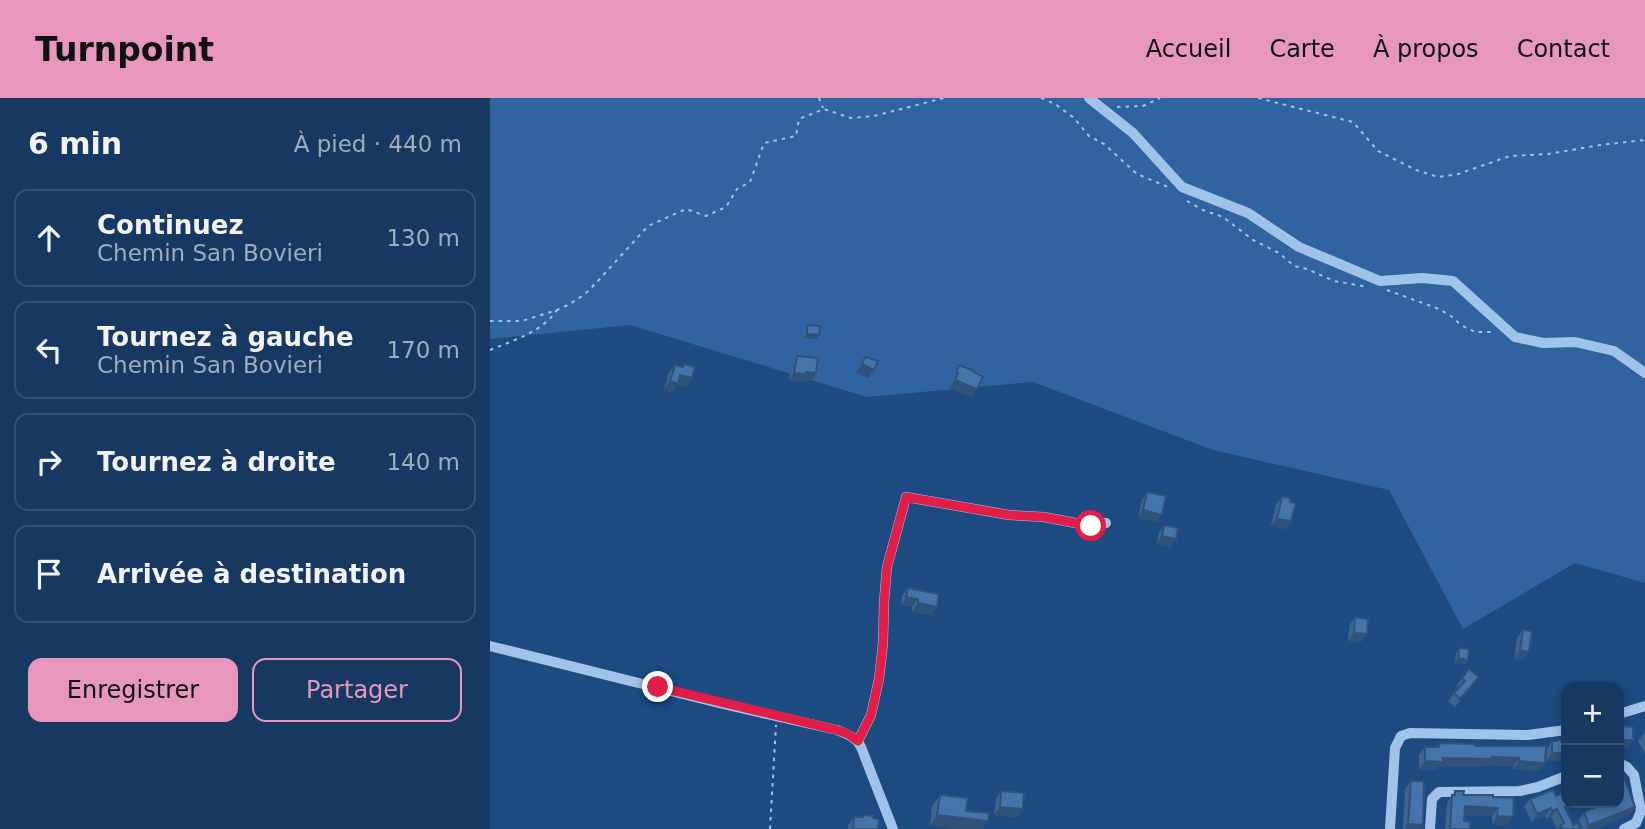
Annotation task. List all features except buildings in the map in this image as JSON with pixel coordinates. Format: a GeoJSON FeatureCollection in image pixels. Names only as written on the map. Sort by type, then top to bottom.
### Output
{"type":"FeatureCollection","features":[{"type":"Feature","properties":{"kind":"street"},"geometry":{"type":"LineString","coordinates":[[1089,98],[1133,133],[1182,187],[1248,212],[1298,247],[1380,281],[1422,278],[1454,281],[1515,337],[1543,343],[1575,342],[1614,351],[1645,373]]}},
{"type":"Feature","properties":{"kind":"street"},"geometry":{"type":"LineString","coordinates":[[858,741],[871,715],[879,679],[887,567],[906,497],[1091,526],[1106,523]]}},
{"type":"Feature","properties":{"kind":"street"},"geometry":{"type":"LineString","coordinates":[[490,646],[848,734],[858,741],[892,829]]}},
{"type":"Feature","properties":{"kind":"street"},"geometry":{"type":"LineString","coordinates":[[1624,713],[1645,706]]}},
{"type":"Feature","properties":{"kind":"street"},"geometry":{"type":"LineString","coordinates":[[1390,829],[1395,748],[1401,736],[1410,733],[1528,735],[1561,731]]}},
{"type":"Feature","properties":{"kind":"street"},"geometry":{"type":"LineString","coordinates":[[1624,766],[1634,775],[1641,811],[1636,823],[1624,829]]}},
{"type":"Feature","properties":{"kind":"street"},"geometry":{"type":"LineString","coordinates":[[1430,829],[1432,799],[1439,792],[1520,791],[1561,778]]}},
{"type":"Feature","properties":{"kind":"path"},"geometry":{"type":"LineString","coordinates":[[819,98],[824,109]]}},
{"type":"Feature","properties":{"kind":"path"},"geometry":{"type":"LineString","coordinates":[[490,321],[522,321],[557,310],[585,294],[648,226],[686,209],[706,216],[726,207],[737,189],[750,182],[764,143],[796,136],[799,119],[824,109],[851,118],[874,116],[944,98]]}},
{"type":"Feature","properties":{"kind":"path"},"geometry":{"type":"LineString","coordinates":[[1101,107],[1143,106],[1160,98]]}},
{"type":"Feature","properties":{"kind":"path"},"geometry":{"type":"LineString","coordinates":[[1258,98],[1353,122],[1378,151],[1416,170],[1438,177],[1458,174],[1510,156],[1548,154],[1645,139]]}},
{"type":"Feature","properties":{"kind":"path"},"geometry":{"type":"LineString","coordinates":[[490,350],[521,338],[541,326],[557,310]]}},
{"type":"Feature","properties":{"kind":"path"},"geometry":{"type":"LineString","coordinates":[[770,829],[777,716]]}},
{"type":"Feature","properties":{"kind":"shaded area"},"geometry":{"type":"Polygon","coordinates":[[[490,98],[1645,98],[1645,583],[1575,563],[1463,629],[1389,490],[1213,450],[1033,382],[867,397],[630,325],[490,339],[490,98]]]}},
{"type":"Feature","properties":{"kind":"route"},"geometry":{"type":"LineString","coordinates":[[658,687],[837,730],[858,741],[871,715],[879,679],[887,567],[906,497],[1091,526]]}}]}
